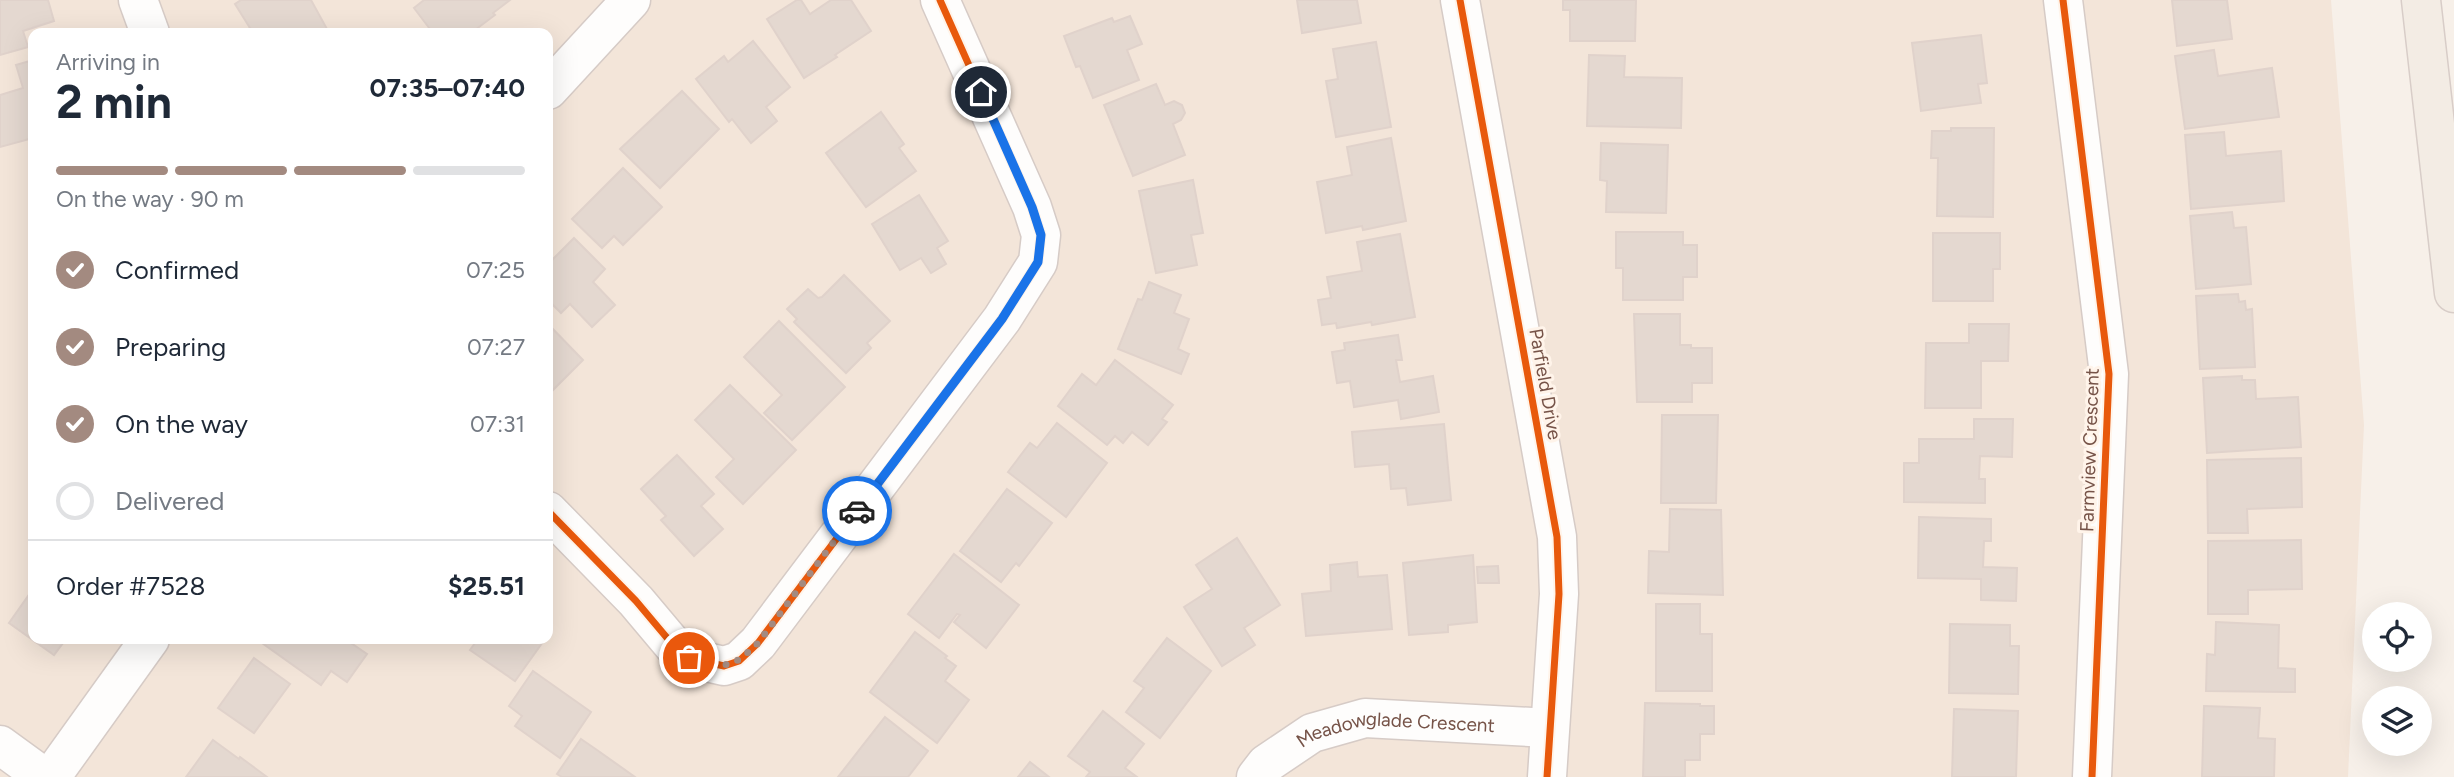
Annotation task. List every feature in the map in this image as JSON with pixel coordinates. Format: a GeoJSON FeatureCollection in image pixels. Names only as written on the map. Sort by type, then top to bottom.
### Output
{"type":"FeatureCollection","features":[{"type":"Feature","properties":{"kind":"main road"},"geometry":{"type":"LineString","coordinates":[[2421,0],[2454,293]]}},
{"type":"Feature","properties":{"kind":"street"},"geometry":{"type":"LineString","coordinates":[[138,0],[148,28]]}},
{"type":"Feature","properties":{"kind":"street"},"geometry":{"type":"LineString","coordinates":[[553,85],[631,0]]}},
{"type":"Feature","properties":{"kind":"street"},"geometry":{"type":"LineString","coordinates":[[553,516],[636,601],[673,645],[689,658],[724,666],[739,661],[758,643],[1002,319],[1038,262],[1041,235],[1032,207],[940,0]]}},
{"type":"Feature","properties":{"kind":"street","name":"Parfield Drive"},"geometry":{"type":"LineString","coordinates":[[1460,0],[1558,537],[1559,594],[1547,777]]}},
{"type":"Feature","properties":{"kind":"street","name":"Farmview Crescent"},"geometry":{"type":"LineString","coordinates":[[2063,0],[2109,374],[2092,777]]}},
{"type":"Feature","properties":{"kind":"street"},"geometry":{"type":"LineString","coordinates":[[51,777],[146,644]]}},
{"type":"Feature","properties":{"kind":"street","name":"Meadowglade Crescent"},"geometry":{"type":"LineString","coordinates":[[1256,777],[1266,764],[1312,733],[1365,718],[1549,728]]}},
{"type":"Feature","properties":{"kind":"street"},"geometry":{"type":"LineString","coordinates":[[0,745],[44,777]]}},
{"type":"Feature","properties":{"kind":"shaded area"},"geometry":{"type":"Polygon","coordinates":[[[0,0],[2331,0],[2364,425],[2348,777],[0,777],[0,0]]]}},
{"type":"Feature","properties":{"kind":"building"},"geometry":{"type":"Polygon","coordinates":[[[0,0],[48,0],[54,21],[23,31],[28,47],[0,55],[0,0]]]}},
{"type":"Feature","properties":{"kind":"building"},"geometry":{"type":"Polygon","coordinates":[[[241,0],[311,0],[326,28],[250,28],[235,4],[241,0]]]}},
{"type":"Feature","properties":{"kind":"building"},"geometry":{"type":"Polygon","coordinates":[[[424,0],[510,0],[478,28],[429,28],[414,8],[424,0]]]}},
{"type":"Feature","properties":{"kind":"building"},"geometry":{"type":"Polygon","coordinates":[[[801,0],[810,14],[831,0],[851,0],[871,31],[804,78],[767,19],[801,0]]]}},
{"type":"Feature","properties":{"kind":"building"},"geometry":{"type":"Polygon","coordinates":[[[1297,0],[1357,0],[1361,23],[1302,33],[1297,0]]]}},
{"type":"Feature","properties":{"kind":"building"},"geometry":{"type":"Polygon","coordinates":[[[1563,0],[1636,0],[1635,41],[1570,41],[1570,10],[1563,10],[1563,0]]]}},
{"type":"Feature","properties":{"kind":"building"},"geometry":{"type":"Polygon","coordinates":[[[2172,0],[2227,0],[2232,39],[2177,46],[2172,0]]]}},
{"type":"Feature","properties":{"kind":"building"},"geometry":{"type":"Polygon","coordinates":[[[1130,16],[1142,44],[1127,50],[1139,80],[1093,98],[1080,66],[1076,67],[1064,36],[1112,18],[1114,22],[1130,16]]]}},
{"type":"Feature","properties":{"kind":"building"},"geometry":{"type":"Polygon","coordinates":[[[1981,35],[1987,83],[1978,84],[1981,103],[1921,111],[1912,43],[1981,35]]]}},
{"type":"Feature","properties":{"kind":"building"},"geometry":{"type":"Polygon","coordinates":[[[753,41],[790,87],[766,107],[777,121],[751,143],[732,119],[729,122],[696,79],[724,56],[728,62],[753,41]]]}},
{"type":"Feature","properties":{"kind":"building"},"geometry":{"type":"Polygon","coordinates":[[[1376,42],[1391,127],[1336,137],[1326,81],[1338,79],[1333,49],[1376,42]]]}},
{"type":"Feature","properties":{"kind":"building"},"geometry":{"type":"Polygon","coordinates":[[[2214,50],[2218,76],[2272,68],[2279,117],[2185,129],[2175,56],[2214,50]]]}},
{"type":"Feature","properties":{"kind":"building"},"geometry":{"type":"Polygon","coordinates":[[[1589,55],[1625,56],[1624,77],[1682,78],[1681,128],[1587,126],[1589,55]]]}},
{"type":"Feature","properties":{"kind":"building"},"geometry":{"type":"Polygon","coordinates":[[[28,61],[28,139],[0,147],[0,95],[23,88],[16,65],[28,61]]]}},
{"type":"Feature","properties":{"kind":"building"},"geometry":{"type":"Polygon","coordinates":[[[1156,84],[1165,105],[1174,101],[1182,105],[1185,113],[1181,120],[1173,124],[1185,155],[1133,176],[1104,105],[1156,84]]]}},
{"type":"Feature","properties":{"kind":"building"},"geometry":{"type":"Polygon","coordinates":[[[682,91],[719,129],[660,188],[620,149],[682,91]]]}},
{"type":"Feature","properties":{"kind":"building"},"geometry":{"type":"Polygon","coordinates":[[[881,112],[904,144],[899,148],[916,171],[866,207],[826,153],[881,112]]]}},
{"type":"Feature","properties":{"kind":"building"},"geometry":{"type":"Polygon","coordinates":[[[1951,128],[1994,128],[1993,217],[1937,216],[1938,158],[1931,158],[1932,131],[1951,131],[1951,128]]]}},
{"type":"Feature","properties":{"kind":"building"},"geometry":{"type":"Polygon","coordinates":[[[2224,132],[2226,156],[2281,151],[2284,201],[2191,209],[2185,135],[2224,132]]]}},
{"type":"Feature","properties":{"kind":"building"},"geometry":{"type":"Polygon","coordinates":[[[1391,138],[1406,221],[1363,230],[1362,226],[1326,233],[1317,182],[1352,175],[1347,147],[1391,138]]]}},
{"type":"Feature","properties":{"kind":"building"},"geometry":{"type":"Polygon","coordinates":[[[1601,143],[1668,145],[1666,213],[1606,212],[1607,181],[1600,180],[1601,143]]]}},
{"type":"Feature","properties":{"kind":"building"},"geometry":{"type":"Polygon","coordinates":[[[623,168],[662,207],[623,245],[614,236],[602,248],[572,219],[623,168]]]}},
{"type":"Feature","properties":{"kind":"building"},"geometry":{"type":"Polygon","coordinates":[[[1193,180],[1203,233],[1191,235],[1197,265],[1156,273],[1139,191],[1193,180]]]}},
{"type":"Feature","properties":{"kind":"building"},"geometry":{"type":"Polygon","coordinates":[[[919,195],[948,241],[937,248],[946,264],[931,273],[921,258],[900,270],[872,224],[919,195]]]}},
{"type":"Feature","properties":{"kind":"building"},"geometry":{"type":"Polygon","coordinates":[[[2232,212],[2234,228],[2246,227],[2251,284],[2196,289],[2190,216],[2232,212]]]}},
{"type":"Feature","properties":{"kind":"building"},"geometry":{"type":"Polygon","coordinates":[[[1616,232],[1683,232],[1683,245],[1697,245],[1697,277],[1683,277],[1683,300],[1623,300],[1623,268],[1616,268],[1616,232]]]}},
{"type":"Feature","properties":{"kind":"building"},"geometry":{"type":"Polygon","coordinates":[[[1933,233],[2000,233],[2000,269],[1993,269],[1993,301],[1933,301],[1933,233]]]}},
{"type":"Feature","properties":{"kind":"building"},"geometry":{"type":"Polygon","coordinates":[[[1400,234],[1415,317],[1372,325],[1371,322],[1337,328],[1336,323],[1322,325],[1318,300],[1331,298],[1327,277],[1362,271],[1357,242],[1400,234]]]}},
{"type":"Feature","properties":{"kind":"building"},"geometry":{"type":"Polygon","coordinates":[[[574,238],[605,269],[593,282],[615,305],[592,327],[570,304],[561,313],[553,305],[553,259],[574,238]]]}},
{"type":"Feature","properties":{"kind":"building"},"geometry":{"type":"Polygon","coordinates":[[[844,275],[890,321],[867,343],[871,348],[846,373],[794,322],[797,319],[787,309],[808,289],[818,298],[822,297],[844,275]]]}},
{"type":"Feature","properties":{"kind":"building"},"geometry":{"type":"Polygon","coordinates":[[[1149,282],[1181,295],[1174,313],[1189,319],[1178,349],[1189,354],[1181,374],[1118,349],[1138,299],[1142,300],[1149,282]]]}},
{"type":"Feature","properties":{"kind":"building"},"geometry":{"type":"Polygon","coordinates":[[[2238,294],[2239,302],[2245,301],[2246,310],[2252,309],[2255,367],[2200,369],[2196,296],[2238,294]]]}},
{"type":"Feature","properties":{"kind":"building"},"geometry":{"type":"Polygon","coordinates":[[[1634,314],[1680,314],[1680,345],[1712,348],[1712,383],[1692,383],[1692,402],[1637,402],[1634,314]]]}},
{"type":"Feature","properties":{"kind":"building"},"geometry":{"type":"Polygon","coordinates":[[[779,321],[845,387],[792,440],[764,413],[782,395],[744,357],[779,321]]]}},
{"type":"Feature","properties":{"kind":"building"},"geometry":{"type":"Polygon","coordinates":[[[1969,324],[2009,324],[2008,361],[1981,361],[1981,408],[1925,408],[1926,343],[1969,343],[1969,324]]]}},
{"type":"Feature","properties":{"kind":"building"},"geometry":{"type":"Polygon","coordinates":[[[553,329],[583,360],[553,390],[553,329]]]}},
{"type":"Feature","properties":{"kind":"building"},"geometry":{"type":"Polygon","coordinates":[[[1398,335],[1402,360],[1396,360],[1400,382],[1433,376],[1439,412],[1401,419],[1398,400],[1354,407],[1350,381],[1337,383],[1332,352],[1345,350],[1344,343],[1398,335]]]}},
{"type":"Feature","properties":{"kind":"building"},"geometry":{"type":"Polygon","coordinates":[[[1115,360],[1173,405],[1162,419],[1167,422],[1148,445],[1132,432],[1123,443],[1115,436],[1107,445],[1058,406],[1082,374],[1096,385],[1115,360]]]}},
{"type":"Feature","properties":{"kind":"building"},"geometry":{"type":"Polygon","coordinates":[[[2242,376],[2242,380],[2255,380],[2256,399],[2298,397],[2301,447],[2207,453],[2203,378],[2242,376]]]}},
{"type":"Feature","properties":{"kind":"building"},"geometry":{"type":"Polygon","coordinates":[[[730,385],[796,450],[743,504],[716,477],[734,459],[695,420],[730,385]]]}},
{"type":"Feature","properties":{"kind":"building"},"geometry":{"type":"Polygon","coordinates":[[[1662,415],[1718,415],[1716,503],[1661,503],[1662,415]]]}},
{"type":"Feature","properties":{"kind":"building"},"geometry":{"type":"Polygon","coordinates":[[[1974,419],[2013,419],[2012,457],[1980,456],[1979,479],[1985,479],[1985,503],[1904,502],[1904,463],[1919,463],[1919,439],[1974,439],[1974,419]]]}},
{"type":"Feature","properties":{"kind":"building"},"geometry":{"type":"Polygon","coordinates":[[[1057,423],[1107,463],[1066,517],[1008,472],[1030,443],[1037,448],[1057,423]]]}},
{"type":"Feature","properties":{"kind":"building"},"geometry":{"type":"Polygon","coordinates":[[[1444,424],[1451,500],[1408,505],[1406,488],[1391,489],[1389,464],[1355,467],[1352,432],[1444,424]]]}},
{"type":"Feature","properties":{"kind":"building"},"geometry":{"type":"Polygon","coordinates":[[[677,455],[714,494],[701,506],[723,529],[694,556],[661,520],[666,516],[641,489],[677,455]]]}},
{"type":"Feature","properties":{"kind":"building"},"geometry":{"type":"Polygon","coordinates":[[[2301,458],[2302,507],[2247,509],[2248,533],[2208,533],[2207,460],[2301,458]]]}},
{"type":"Feature","properties":{"kind":"building"},"geometry":{"type":"Polygon","coordinates":[[[1007,489],[1052,523],[1019,566],[1016,563],[1001,582],[960,551],[1007,489]]]}},
{"type":"Feature","properties":{"kind":"building"},"geometry":{"type":"Polygon","coordinates":[[[1670,509],[1721,510],[1723,595],[1648,593],[1649,551],[1669,552],[1670,509]]]}},
{"type":"Feature","properties":{"kind":"building"},"geometry":{"type":"Polygon","coordinates":[[[1919,517],[1991,519],[1991,541],[1984,541],[1983,567],[2017,568],[2016,601],[1981,600],[1981,579],[1918,578],[1919,517]]]}},
{"type":"Feature","properties":{"kind":"building"},"geometry":{"type":"Polygon","coordinates":[[[1237,538],[1280,605],[1244,628],[1255,645],[1222,666],[1184,607],[1212,589],[1196,565],[1237,538]]]}},
{"type":"Feature","properties":{"kind":"building"},"geometry":{"type":"Polygon","coordinates":[[[2301,540],[2302,589],[2248,590],[2248,614],[2208,614],[2208,541],[2301,540]]]}},
{"type":"Feature","properties":{"kind":"building"},"geometry":{"type":"Polygon","coordinates":[[[954,554],[1019,605],[986,648],[954,622],[960,615],[957,614],[939,638],[908,614],[954,554]]]}},
{"type":"Feature","properties":{"kind":"building"},"geometry":{"type":"Polygon","coordinates":[[[1473,555],[1477,622],[1448,625],[1448,632],[1409,635],[1403,563],[1473,555]]]}},
{"type":"Feature","properties":{"kind":"building"},"geometry":{"type":"Polygon","coordinates":[[[1357,562],[1358,577],[1387,575],[1392,629],[1306,636],[1302,594],[1331,591],[1330,565],[1357,562]]]}},
{"type":"Feature","properties":{"kind":"building"},"geometry":{"type":"Polygon","coordinates":[[[1498,566],[1499,583],[1478,583],[1477,567],[1498,566]]]}},
{"type":"Feature","properties":{"kind":"building"},"geometry":{"type":"Polygon","coordinates":[[[28,596],[28,637],[9,623],[28,596]]]}},
{"type":"Feature","properties":{"kind":"building"},"geometry":{"type":"Polygon","coordinates":[[[1656,604],[1700,604],[1700,634],[1712,634],[1712,691],[1656,691],[1656,604]]]}},
{"type":"Feature","properties":{"kind":"building"},"geometry":{"type":"Polygon","coordinates":[[[2216,622],[2279,625],[2278,668],[2295,669],[2295,692],[2206,691],[2207,654],[2215,655],[2216,622]]]}},
{"type":"Feature","properties":{"kind":"building"},"geometry":{"type":"Polygon","coordinates":[[[1950,624],[2010,625],[2010,646],[2019,646],[2018,694],[1949,693],[1950,624]]]}},
{"type":"Feature","properties":{"kind":"building"},"geometry":{"type":"Polygon","coordinates":[[[915,632],[956,666],[945,681],[969,700],[937,743],[870,692],[915,632]]]}},
{"type":"Feature","properties":{"kind":"building"},"geometry":{"type":"Polygon","coordinates":[[[1167,638],[1211,671],[1160,738],[1126,712],[1144,688],[1134,681],[1167,638]]]}},
{"type":"Feature","properties":{"kind":"building"},"geometry":{"type":"Polygon","coordinates":[[[39,644],[62,644],[54,655],[39,644]]]}},
{"type":"Feature","properties":{"kind":"building"},"geometry":{"type":"Polygon","coordinates":[[[263,644],[352,644],[367,654],[347,682],[331,671],[321,685],[263,644]]]}},
{"type":"Feature","properties":{"kind":"building"},"geometry":{"type":"Polygon","coordinates":[[[474,644],[541,644],[515,681],[470,650],[474,644]]]}},
{"type":"Feature","properties":{"kind":"building"},"geometry":{"type":"Polygon","coordinates":[[[254,658],[290,684],[254,733],[218,708],[254,658]]]}},
{"type":"Feature","properties":{"kind":"building"},"geometry":{"type":"Polygon","coordinates":[[[533,671],[591,712],[560,758],[515,726],[522,716],[509,706],[533,671]]]}},
{"type":"Feature","properties":{"kind":"building"},"geometry":{"type":"Polygon","coordinates":[[[1645,703],[1714,706],[1714,734],[1700,734],[1700,760],[1685,760],[1685,777],[1643,777],[1645,703]]]}},
{"type":"Feature","properties":{"kind":"building"},"geometry":{"type":"Polygon","coordinates":[[[2204,706],[2260,708],[2258,738],[2275,739],[2274,777],[2202,777],[2204,706]]]}},
{"type":"Feature","properties":{"kind":"building"},"geometry":{"type":"Polygon","coordinates":[[[1954,709],[2018,711],[2016,777],[1952,777],[1954,709]]]}},
{"type":"Feature","properties":{"kind":"building"},"geometry":{"type":"Polygon","coordinates":[[[1103,711],[1144,744],[1125,768],[1137,777],[1086,777],[1090,772],[1068,756],[1103,711]]]}},
{"type":"Feature","properties":{"kind":"building"},"geometry":{"type":"Polygon","coordinates":[[[885,717],[928,751],[908,777],[838,777],[885,717]]]}},
{"type":"Feature","properties":{"kind":"building"},"geometry":{"type":"Polygon","coordinates":[[[581,739],[635,777],[562,777],[557,774],[581,739]]]}},
{"type":"Feature","properties":{"kind":"building"},"geometry":{"type":"Polygon","coordinates":[[[213,740],[239,759],[240,757],[267,777],[186,777],[213,740]]]}},
{"type":"Feature","properties":{"kind":"building"},"geometry":{"type":"Polygon","coordinates":[[[1030,762],[1049,777],[1018,777],[1030,762]]]}},
{"type":"Feature","properties":{"kind":"cycle path"},"geometry":{"type":"LineString","coordinates":[[553,516],[636,601],[673,645],[689,658],[724,666],[739,661],[758,643],[1002,319],[1038,262],[1041,235],[1032,207],[940,0]]}},
{"type":"Feature","properties":{"kind":"cycle path"},"geometry":{"type":"LineString","coordinates":[[1460,0],[1557,537],[1559,594],[1547,777]]}},
{"type":"Feature","properties":{"kind":"cycle path"},"geometry":{"type":"LineString","coordinates":[[2063,0],[2109,374],[2092,777]]}},
{"type":"Feature","properties":{"kind":"way so far"},"geometry":{"type":"LineString","coordinates":[[689,658],[724,666],[739,661],[758,643],[857,511]]}},
{"type":"Feature","properties":{"kind":"route"},"geometry":{"type":"LineString","coordinates":[[857,511],[1002,319],[1038,262],[1041,235],[1032,207],[981,92]]}}]}
